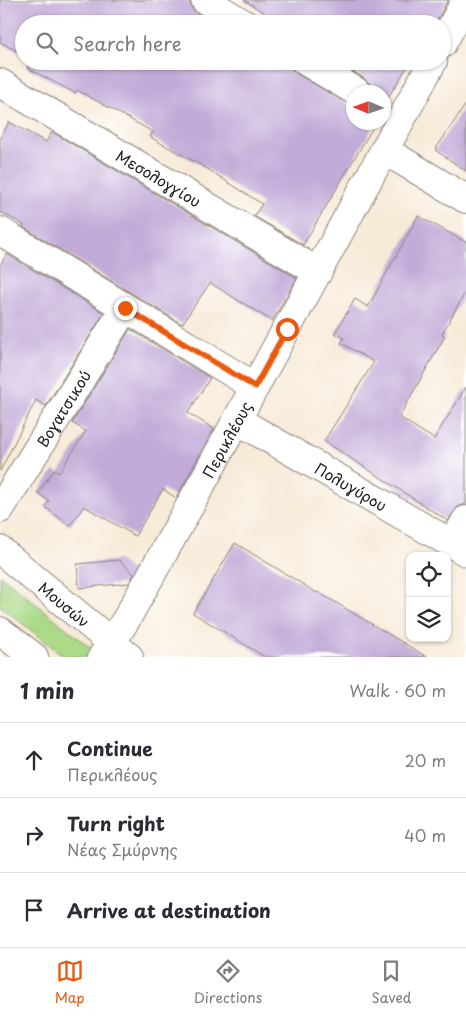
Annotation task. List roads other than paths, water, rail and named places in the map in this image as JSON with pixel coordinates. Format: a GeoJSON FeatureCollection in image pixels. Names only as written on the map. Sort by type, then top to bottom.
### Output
{"type":"FeatureCollection","features":[{"type":"Feature","properties":{"kind":"street"},"geometry":{"type":"LineString","coordinates":[[205,0],[229,15]]}},
{"type":"Feature","properties":{"kind":"street"},"geometry":{"type":"LineString","coordinates":[[451,28],[466,0]]}},
{"type":"Feature","properties":{"kind":"street"},"geometry":{"type":"LineString","coordinates":[[320,70],[346,85]]}},
{"type":"Feature","properties":{"kind":"street","name":"Περικλέους"},"geometry":{"type":"LineString","coordinates":[[112,652],[384,150],[392,114],[426,70]]}},
{"type":"Feature","properties":{"kind":"street","name":"Μεσολογγίου"},"geometry":{"type":"LineString","coordinates":[[0,84],[318,272]]}},
{"type":"Feature","properties":{"kind":"street"},"geometry":{"type":"LineString","coordinates":[[384,150],[466,199]]}},
{"type":"Feature","properties":{"kind":"street"},"geometry":{"type":"LineString","coordinates":[[2,238],[125,308],[255,387]]}},
{"type":"Feature","properties":{"kind":"street","name":"Βογατσικού"},"geometry":{"type":"LineString","coordinates":[[0,509],[125,308]]}},
{"type":"Feature","properties":{"kind":"street","name":"Πολυγύρου"},"geometry":{"type":"LineString","coordinates":[[237,420],[459,548]]}},
{"type":"Feature","properties":{"kind":"street"},"geometry":{"type":"LineString","coordinates":[[459,548],[466,520]]}},
{"type":"Feature","properties":{"kind":"street","name":"Μουσών"},"geometry":{"type":"LineString","coordinates":[[0,550],[112,652]]}},
{"type":"Feature","properties":{"kind":"street"},"geometry":{"type":"LineString","coordinates":[[0,631],[34,657]]}}]}
